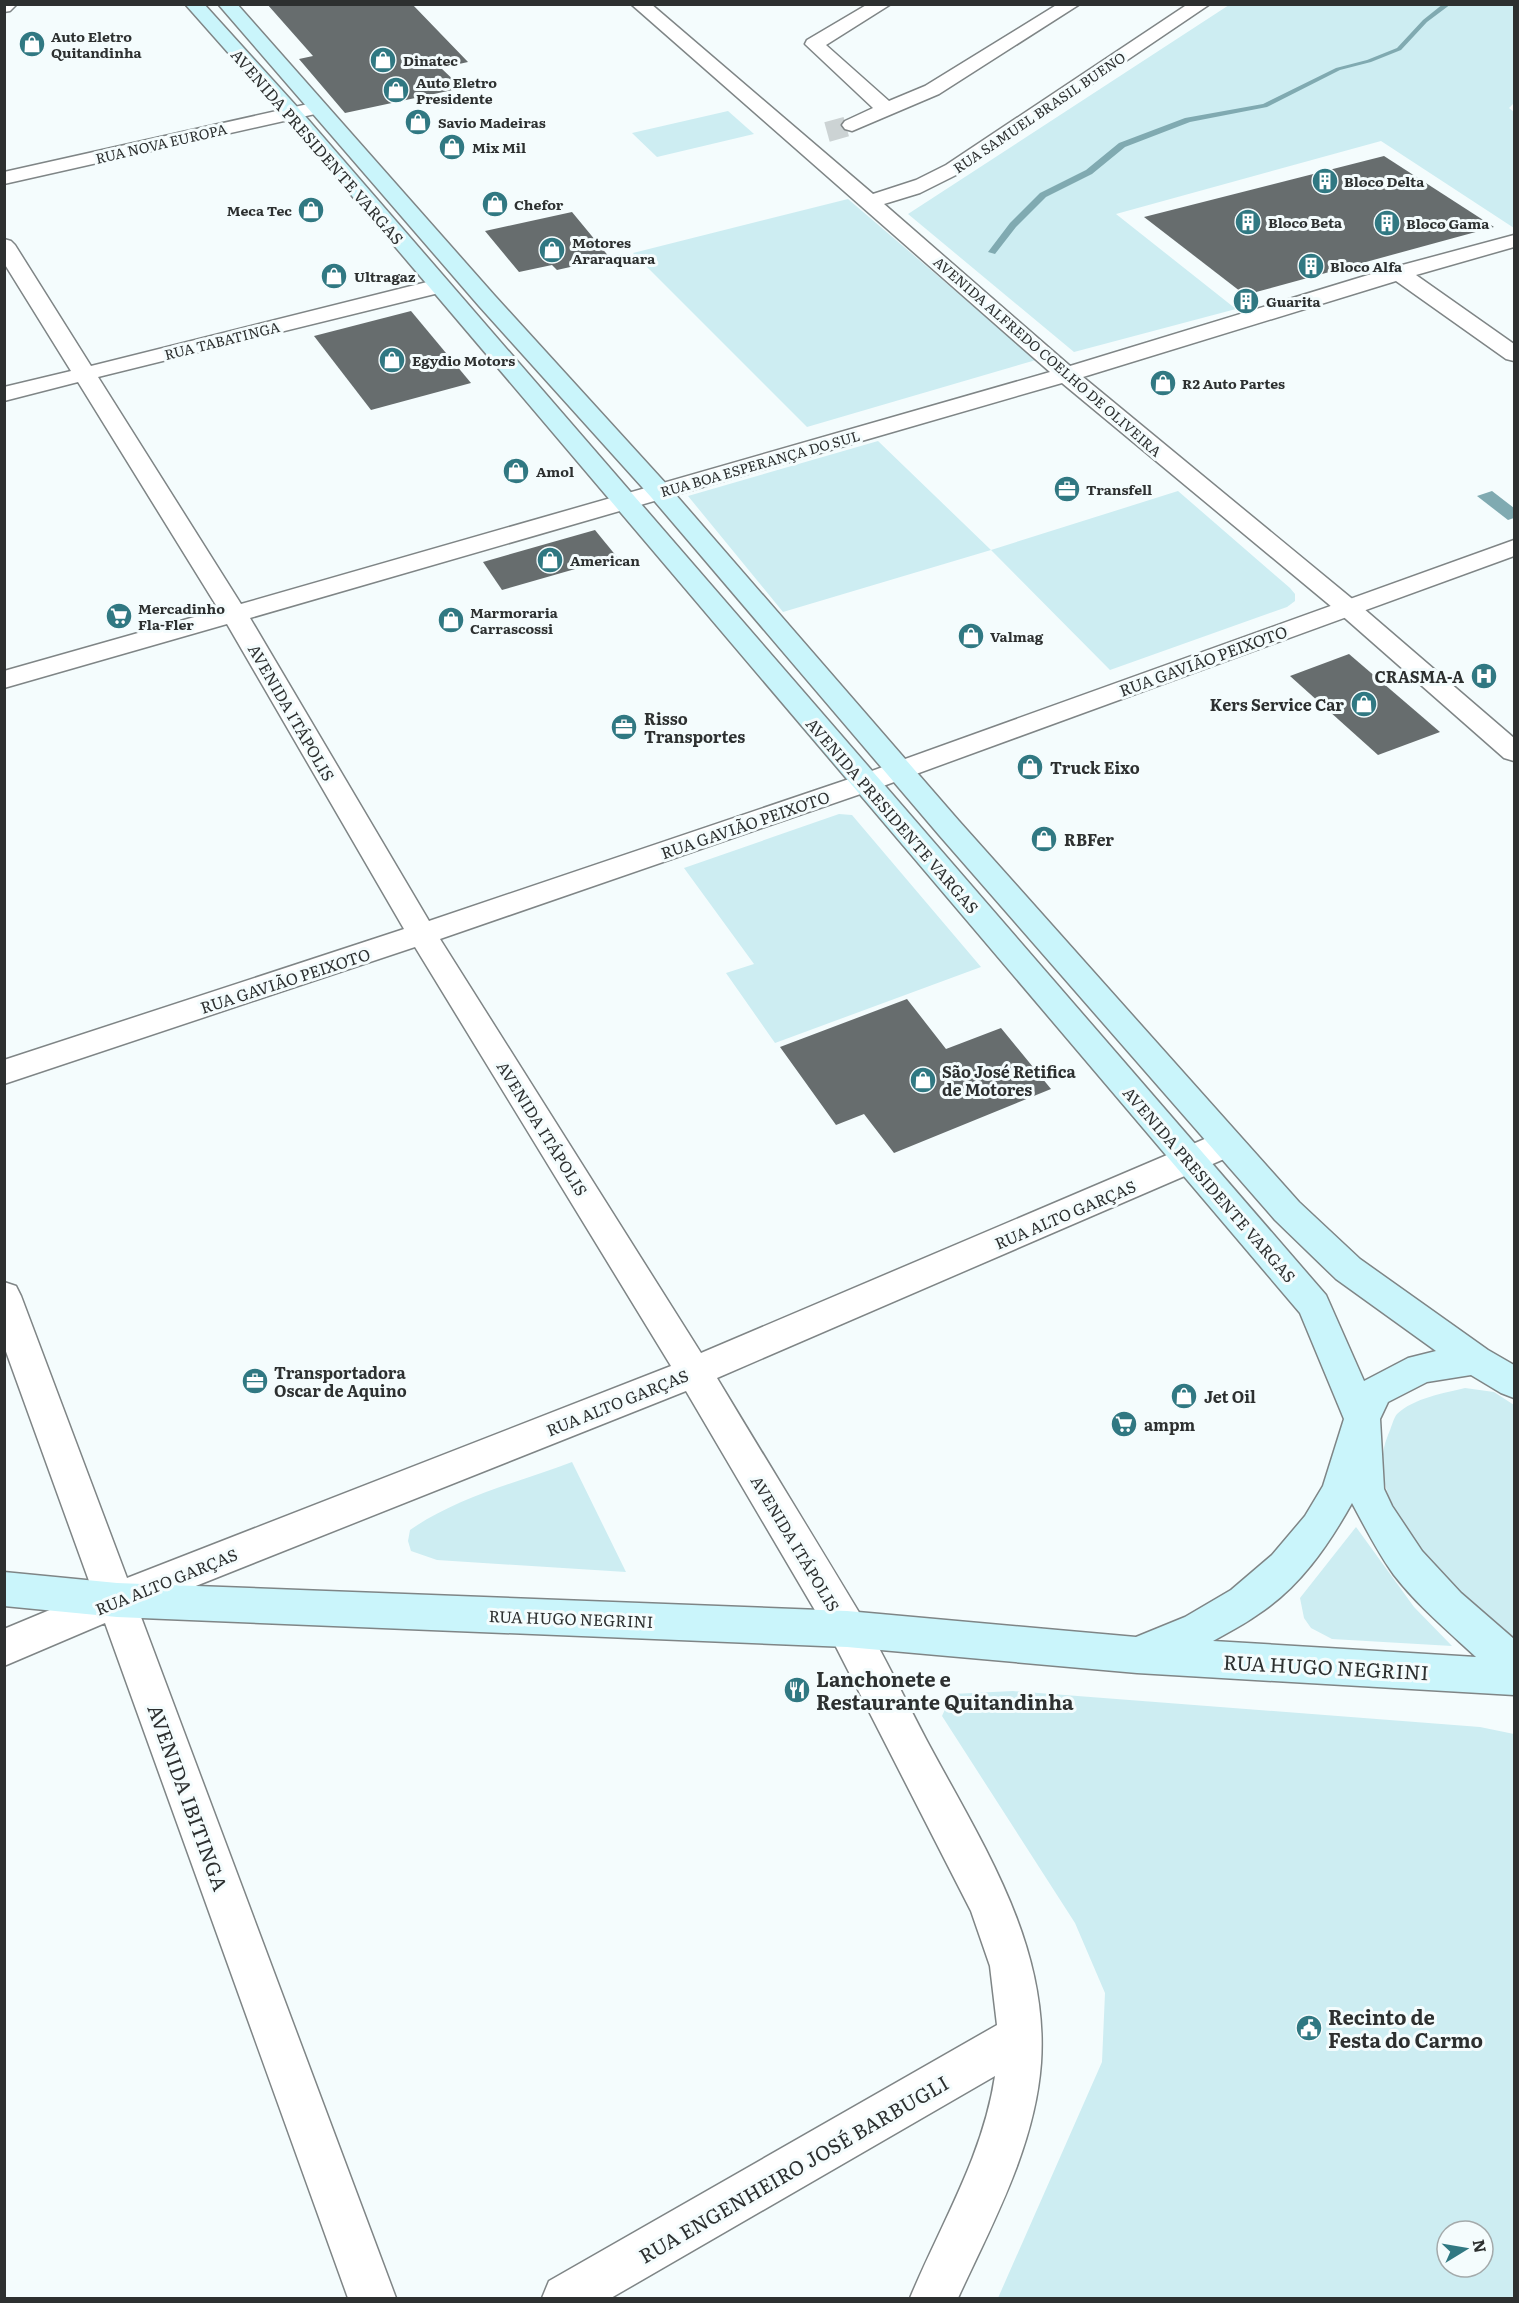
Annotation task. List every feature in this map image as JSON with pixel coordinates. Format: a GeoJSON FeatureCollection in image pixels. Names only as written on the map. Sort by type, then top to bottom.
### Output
{"type":"FeatureCollection","features":[{"type":"Feature","properties":{"kind":"main road","name":"AVENIDA PRESIDENTE VARGAS"},"geometry":{"type":"LineString","coordinates":[[194,4],[305,110],[660,492],[1226,1144],[1287,1211],[1348,1269],[1475,1360],[1515,1383]]}},
{"type":"Feature","properties":{"kind":"main road","name":"AVENIDA PRESIDENTE VARGAS"},"geometry":{"type":"LineString","coordinates":[[227,4],[439,286],[1314,1305],[1362,1419],[1365,1490],[1379,1518],[1408,1563],[1447,1605],[1491,1645],[1515,1660]]}},
{"type":"Feature","properties":{"kind":"main road","name":"RUA HUGO NEGRINI"},"geometry":{"type":"LineString","coordinates":[[1137,1655],[1199,1629],[1236,1608],[1286,1567],[1318,1528],[1340,1490],[1362,1419],[1376,1392],[1421,1368],[1475,1360]]}},
{"type":"Feature","properties":{"kind":"main road","name":"RUA HUGO NEGRINI"},"geometry":{"type":"LineString","coordinates":[[4,1589],[117,1600],[848,1629],[1137,1655],[1515,1677]]}},
{"type":"Feature","properties":{"kind":"street"},"geometry":{"type":"LineString","coordinates":[[882,4],[814,44],[886,110]]}},
{"type":"Feature","properties":{"kind":"street"},"geometry":{"type":"LineString","coordinates":[[852,125],[932,90],[1071,4]]}},
{"type":"Feature","properties":{"kind":"street","name":"RUA SAMUEL BRASIL BUENO"},"geometry":{"type":"LineString","coordinates":[[869,201],[922,186],[954,169],[1201,4]]}},
{"type":"Feature","properties":{"kind":"street","name":"AVENIDA ALFREDO COELHO DE OLIVEIRA"},"geometry":{"type":"LineString","coordinates":[[646,6],[1066,375],[1347,607],[1515,752]]}},
{"type":"Feature","properties":{"kind":"street","name":"RUA NOVA EUROPA"},"geometry":{"type":"LineString","coordinates":[[4,178],[305,110]]}},
{"type":"Feature","properties":{"kind":"street"},"geometry":{"type":"LineString","coordinates":[[797,140],[817,135]]}},
{"type":"Feature","properties":{"kind":"street","name":"RUA BOA ESPERANÇA DO SUL"},"geometry":{"type":"LineString","coordinates":[[4,680],[1066,375],[1399,273],[1515,241]]}},
{"type":"Feature","properties":{"kind":"street","name":"AVENIDA ITÁPOLIS"},"geometry":{"type":"LineString","coordinates":[[4,245],[235,615],[422,934],[694,1372],[848,1629],[988,1899],[1005,1942],[1014,1980],[1019,2037],[1016,2086],[1004,2135],[934,2298]]}},
{"type":"Feature","properties":{"kind":"street"},"geometry":{"type":"LineString","coordinates":[[1399,273],[1515,354]]}},
{"type":"Feature","properties":{"kind":"street","name":"RUA TABATINGA"},"geometry":{"type":"LineString","coordinates":[[4,394],[439,286]]}},
{"type":"Feature","properties":{"kind":"street","name":"RUA GAVIÃO PEIXOTO"},"geometry":{"type":"LineString","coordinates":[[4,1072],[422,934],[901,771],[1347,607],[1515,548]]}},
{"type":"Feature","properties":{"kind":"street","name":"RUA ALTO GARÇAS"},"geometry":{"type":"LineString","coordinates":[[4,1648],[117,1600],[694,1372],[1226,1144]]}},
{"type":"Feature","properties":{"kind":"street","name":"AVENIDA IBITINGA"},"geometry":{"type":"LineString","coordinates":[[4,1296],[372,2298]]}},
{"type":"Feature","properties":{"kind":"street","name":"RUA ENGENHEIRO JOSÉ BARBUGLI"},"geometry":{"type":"LineString","coordinates":[[566,2298],[1019,2037]]}},
{"type":"Feature","properties":{"kind":"shaded area"},"geometry":{"type":"Polygon","coordinates":[[[1229,5],[1514,5],[1514,103],[1509,108],[1514,112],[1514,228],[1381,141],[1116,214],[1236,309],[1074,352],[908,214],[1229,5]]]}},
{"type":"Feature","properties":{"kind":"shaded area"},"geometry":{"type":"Polygon","coordinates":[[[728,111],[754,134],[657,157],[632,133],[728,111]]]}},
{"type":"Feature","properties":{"kind":"shaded area"},"geometry":{"type":"Polygon","coordinates":[[[848,199],[1036,360],[807,427],[633,253],[848,199]]]}},
{"type":"Feature","properties":{"kind":"shaded area"},"geometry":{"type":"Polygon","coordinates":[[[878,441],[991,550],[783,612],[688,496],[878,441]]]}},
{"type":"Feature","properties":{"kind":"shaded area"},"geometry":{"type":"Polygon","coordinates":[[[1178,491],[1290,588],[1295,594],[1295,601],[1287,607],[1110,670],[991,550],[1178,491]]]}},
{"type":"Feature","properties":{"kind":"shaded area"},"geometry":{"type":"Polygon","coordinates":[[[1492,491],[1514,508],[1514,518],[1508,520],[1477,496],[1492,491]]]}},
{"type":"Feature","properties":{"kind":"shaded area"},"geometry":{"type":"Polygon","coordinates":[[[839,814],[852,815],[981,967],[775,1043],[726,973],[754,964],[684,868],[839,814]]]}},
{"type":"Feature","properties":{"kind":"shaded area"},"geometry":{"type":"Polygon","coordinates":[[[1465,1388],[1494,1392],[1514,1405],[1514,1640],[1468,1602],[1443,1577],[1420,1550],[1401,1522],[1387,1492],[1382,1463],[1388,1435],[1397,1414],[1420,1400],[1465,1388]]]}},
{"type":"Feature","properties":{"kind":"shaded area"},"geometry":{"type":"Polygon","coordinates":[[[572,1462],[626,1572],[437,1560],[411,1551],[408,1541],[410,1530],[428,1518],[468,1499],[572,1462]]]}},
{"type":"Feature","properties":{"kind":"shaded area"},"geometry":{"type":"Polygon","coordinates":[[[1356,1527],[1414,1607],[1452,1646],[1332,1639],[1311,1628],[1304,1618],[1300,1598],[1356,1527]]]}},
{"type":"Feature","properties":{"kind":"shaded area","name":"Recinto de Festa do Carmo"},"geometry":{"type":"Polygon","coordinates":[[[1013,1691],[1480,1727],[1514,1734],[1514,2298],[998,2298],[1102,2062],[1105,1993],[1075,1923],[942,1716],[952,1694],[1013,1691]]]}},
{"type":"Feature","properties":{"kind":"building"},"geometry":{"type":"Polygon","coordinates":[[[267,4],[412,4],[468,62],[441,68],[462,88],[345,113],[299,59],[313,56],[267,4]]]}},
{"type":"Feature","properties":{"kind":"building"},"geometry":{"type":"Polygon","coordinates":[[[1384,156],[1494,227],[1245,295],[1144,217],[1384,156]]]}},
{"type":"Feature","properties":{"kind":"building","name":"Motores Araraquara"},"geometry":{"type":"Polygon","coordinates":[[[572,212],[610,258],[557,270],[552,265],[519,272],[485,231],[572,212]]]}},
{"type":"Feature","properties":{"kind":"building","name":"Egydio Motors"},"geometry":{"type":"Polygon","coordinates":[[[411,311],[471,383],[371,410],[314,336],[411,311]]]}},
{"type":"Feature","properties":{"kind":"building","name":"American"},"geometry":{"type":"Polygon","coordinates":[[[595,530],[617,557],[502,590],[483,562],[595,530]]]}},
{"type":"Feature","properties":{"kind":"building","name":"Kers Service Car"},"geometry":{"type":"Polygon","coordinates":[[[1349,654],[1440,732],[1378,755],[1290,676],[1349,654]]]}},
{"type":"Feature","properties":{"kind":"building","name":"São José Retifica de Motores"},"geometry":{"type":"Polygon","coordinates":[[[907,999],[946,1049],[1001,1028],[1051,1089],[894,1153],[864,1114],[836,1125],[780,1047],[907,999]]]}},
{"type":"Feature","properties":{"kind":"waterway"},"geometry":{"type":"LineString","coordinates":[[992,252],[1013,225],[1043,195],[1089,172],[1122,145],[1188,120],[1265,106],[1338,69],[1369,61],[1399,49],[1425,21],[1448,4]]}},
{"type":"Feature","properties":{"kind":"tunnel"},"geometry":{"type":"LineString","coordinates":[[827,132],[852,125]]}},
{"type":"Feature","properties":{"kind":"place","name":"Auto Eletro Quitandinha"},"geometry":{"type":"Point","coordinates":[32,44]}},
{"type":"Feature","properties":{"kind":"place","name":"Dinatec"},"geometry":{"type":"Point","coordinates":[383,60]}},
{"type":"Feature","properties":{"kind":"place","name":"Auto Eletro Presidente"},"geometry":{"type":"Point","coordinates":[396,90]}},
{"type":"Feature","properties":{"kind":"place","name":"Savio Madeiras"},"geometry":{"type":"Point","coordinates":[418,122]}},
{"type":"Feature","properties":{"kind":"place","name":"Mix Mil"},"geometry":{"type":"Point","coordinates":[452,147]}},
{"type":"Feature","properties":{"kind":"place","name":"Bloco Delta"},"geometry":{"type":"Point","coordinates":[1325,181]}},
{"type":"Feature","properties":{"kind":"place","name":"Chefor"},"geometry":{"type":"Point","coordinates":[495,204]}},
{"type":"Feature","properties":{"kind":"place","name":"Meca Tec"},"geometry":{"type":"Point","coordinates":[311,210]}},
{"type":"Feature","properties":{"kind":"place","name":"Bloco Beta"},"geometry":{"type":"Point","coordinates":[1248,222]}},
{"type":"Feature","properties":{"kind":"place","name":"Bloco Gama"},"geometry":{"type":"Point","coordinates":[1387,223]}},
{"type":"Feature","properties":{"kind":"place","name":"Motores Araraquara"},"geometry":{"type":"Point","coordinates":[552,250]}},
{"type":"Feature","properties":{"kind":"place","name":"Bloco Alfa"},"geometry":{"type":"Point","coordinates":[1311,266]}},
{"type":"Feature","properties":{"kind":"place","name":"Ultragaz"},"geometry":{"type":"Point","coordinates":[334,276]}},
{"type":"Feature","properties":{"kind":"place","name":"Guarita"},"geometry":{"type":"Point","coordinates":[1246,301]}},
{"type":"Feature","properties":{"kind":"place","name":"Egydio Motors"},"geometry":{"type":"Point","coordinates":[392,360]}},
{"type":"Feature","properties":{"kind":"place","name":"R2 Auto Partes"},"geometry":{"type":"Point","coordinates":[1163,383]}},
{"type":"Feature","properties":{"kind":"place","name":"Amol"},"geometry":{"type":"Point","coordinates":[516,471]}},
{"type":"Feature","properties":{"kind":"place","name":"Transfell"},"geometry":{"type":"Point","coordinates":[1067,489]}},
{"type":"Feature","properties":{"kind":"place","name":"American"},"geometry":{"type":"Point","coordinates":[550,560]}},
{"type":"Feature","properties":{"kind":"place","name":"Mercadinho Fla-Fler"},"geometry":{"type":"Point","coordinates":[119,616]}},
{"type":"Feature","properties":{"kind":"place","name":"Marmoraria Carrascossi"},"geometry":{"type":"Point","coordinates":[451,620]}},
{"type":"Feature","properties":{"kind":"place","name":"Valmag"},"geometry":{"type":"Point","coordinates":[971,636]}},
{"type":"Feature","properties":{"kind":"place","name":"CRASMA-A"},"geometry":{"type":"Point","coordinates":[1484,676]}},
{"type":"Feature","properties":{"kind":"place","name":"Kers Service Car"},"geometry":{"type":"Point","coordinates":[1364,704]}},
{"type":"Feature","properties":{"kind":"place","name":"Risso Transportes"},"geometry":{"type":"Point","coordinates":[624,727]}},
{"type":"Feature","properties":{"kind":"place","name":"Truck Eixo"},"geometry":{"type":"Point","coordinates":[1030,767]}},
{"type":"Feature","properties":{"kind":"place","name":"RBFer"},"geometry":{"type":"Point","coordinates":[1044,839]}},
{"type":"Feature","properties":{"kind":"place","name":"São José Retifica de Motores"},"geometry":{"type":"Point","coordinates":[923,1080]}},
{"type":"Feature","properties":{"kind":"place","name":"Transportadora Oscar de Aquino"},"geometry":{"type":"Point","coordinates":[255,1381]}},
{"type":"Feature","properties":{"kind":"place","name":"Jet Oil"},"geometry":{"type":"Point","coordinates":[1184,1396]}},
{"type":"Feature","properties":{"kind":"place","name":"ampm"},"geometry":{"type":"Point","coordinates":[1124,1424]}},
{"type":"Feature","properties":{"kind":"place","name":"Lanchonete e Restaurante Quitandinha"},"geometry":{"type":"Point","coordinates":[797,1690]}},
{"type":"Feature","properties":{"kind":"place","name":"Recinto de Festa do Carmo"},"geometry":{"type":"Point","coordinates":[1309,2028]}}]}
